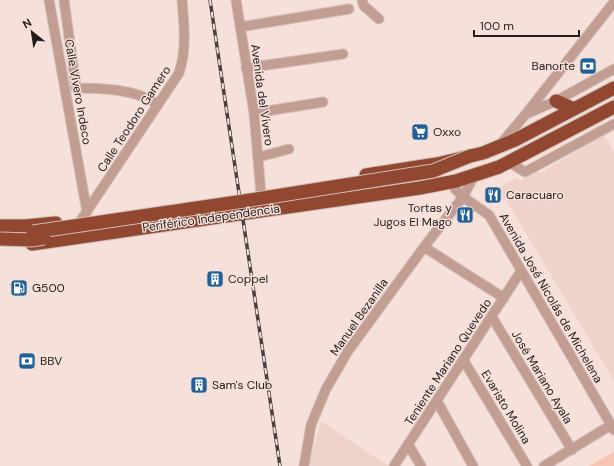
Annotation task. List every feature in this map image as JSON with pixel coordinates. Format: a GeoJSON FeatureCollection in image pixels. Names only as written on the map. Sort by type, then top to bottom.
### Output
{"type":"FeatureCollection","features":[{"type":"Feature","properties":{"kind":"highway"},"geometry":{"type":"LineString","coordinates":[[0,239],[31,240],[238,206],[433,171],[515,140],[614,88]]}},
{"type":"Feature","properties":{"kind":"highway"},"geometry":{"type":"LineString","coordinates":[[556,101],[574,109]]}},
{"type":"Feature","properties":{"kind":"highway"},"geometry":{"type":"LineString","coordinates":[[455,185],[509,162],[614,107]]}},
{"type":"Feature","properties":{"kind":"highway","name":"Periférico Independencia"},"geometry":{"type":"LineString","coordinates":[[0,243],[34,244],[238,206],[261,194],[470,156]]}},
{"type":"Feature","properties":{"kind":"highway"},"geometry":{"type":"LineString","coordinates":[[0,227],[33,232],[420,184],[454,176],[474,176]]}},
{"type":"Feature","properties":{"kind":"highway","name":"Periférico Independencia"},"geometry":{"type":"LineString","coordinates":[[0,227],[25,226],[84,216],[238,206],[455,185]]}},
{"type":"Feature","properties":{"kind":"street","name":"Calle Vivero Indeco"},"geometry":{"type":"LineString","coordinates":[[49,0],[84,216]]}},
{"type":"Feature","properties":{"kind":"street"},"geometry":{"type":"LineString","coordinates":[[64,0],[76,88],[126,91],[153,101],[158,105]]}},
{"type":"Feature","properties":{"kind":"street","name":"Calle Teodoro Gamero"},"geometry":{"type":"LineString","coordinates":[[84,216],[179,73],[184,60],[185,37],[182,0]]}},
{"type":"Feature","properties":{"kind":"street","name":"Avenida del Vivero"},"geometry":{"type":"LineString","coordinates":[[236,0],[254,113],[261,194]]}},
{"type":"Feature","properties":{"kind":"street"},"geometry":{"type":"LineString","coordinates":[[362,0],[364,6],[379,19]]}},
{"type":"Feature","properties":{"kind":"street"},"geometry":{"type":"LineString","coordinates":[[497,148],[526,114],[614,2]]}},
{"type":"Feature","properties":{"kind":"street"},"geometry":{"type":"LineString","coordinates":[[240,27],[349,9]]}},
{"type":"Feature","properties":{"kind":"street"},"geometry":{"type":"LineString","coordinates":[[246,68],[343,54]]}},
{"type":"Feature","properties":{"kind":"street"},"geometry":{"type":"LineString","coordinates":[[526,114],[556,101],[614,69]]}},
{"type":"Feature","properties":{"kind":"street"},"geometry":{"type":"LineString","coordinates":[[254,113],[323,102]]}},
{"type":"Feature","properties":{"kind":"street"},"geometry":{"type":"LineString","coordinates":[[509,162],[525,172],[614,124]]}},
{"type":"Feature","properties":{"kind":"street"},"geometry":{"type":"LineString","coordinates":[[259,157],[290,150]]}},
{"type":"Feature","properties":{"kind":"street","name":"Manuel Bezanilla"},"geometry":{"type":"LineString","coordinates":[[304,466],[312,425],[326,389],[348,351],[424,247],[463,197],[474,176]]}},
{"type":"Feature","properties":{"kind":"street","name":"Avenida José Nicolás de Michelena"},"geometry":{"type":"LineString","coordinates":[[455,185],[463,197],[489,214],[613,427]]}},
{"type":"Feature","properties":{"kind":"street"},"geometry":{"type":"LineString","coordinates":[[424,247],[504,298]]}},
{"type":"Feature","properties":{"kind":"street","name":"Teniente Mariano Quevedo"},"geometry":{"type":"LineString","coordinates":[[394,466],[522,272]]}},
{"type":"Feature","properties":{"kind":"street","name":"José Mariano Ayala"},"geometry":{"type":"LineString","coordinates":[[492,317],[572,450]]}},
{"type":"Feature","properties":{"kind":"street","name":"Evaristo Molina"},"geometry":{"type":"LineString","coordinates":[[464,361],[527,466]]}},
{"type":"Feature","properties":{"kind":"street"},"geometry":{"type":"LineString","coordinates":[[437,401],[473,466]]}},
{"type":"Feature","properties":{"kind":"street"},"geometry":{"type":"LineString","coordinates":[[544,466],[613,427]]}},
{"type":"Feature","properties":{"kind":"street"},"geometry":{"type":"LineString","coordinates":[[408,444],[421,466]]}},
{"type":"Feature","properties":{"kind":"shaded area"},"geometry":{"type":"Polygon","coordinates":[[[604,135],[614,152],[614,381],[499,188],[517,177],[520,181],[537,171],[540,173],[604,135]]]}},
{"type":"Feature","properties":{"kind":"shaded area"},"geometry":{"type":"Polygon","coordinates":[[[321,421],[389,466],[312,466],[309,464],[321,421]]]}},
{"type":"Feature","properties":{"kind":"shaded area"},"geometry":{"type":"Polygon","coordinates":[[[614,452],[614,466],[589,466],[614,452]]]}},
{"type":"Feature","properties":{"kind":"railway"},"geometry":{"type":"LineString","coordinates":[[210,0],[280,466]]}},
{"type":"Feature","properties":{"kind":"place","name":"Banorte"},"geometry":{"type":"Point","coordinates":[588,66]}},
{"type":"Feature","properties":{"kind":"place","name":"Oxxo"},"geometry":{"type":"Point","coordinates":[420,132]}},
{"type":"Feature","properties":{"kind":"place","name":"Caracuaro"},"geometry":{"type":"Point","coordinates":[493,195]}},
{"type":"Feature","properties":{"kind":"place","name":"Tortas y Jugos El Mago"},"geometry":{"type":"Point","coordinates":[465,215]}},
{"type":"Feature","properties":{"kind":"place","name":"Coppel"},"geometry":{"type":"Point","coordinates":[215,279]}},
{"type":"Feature","properties":{"kind":"place","name":"G500"},"geometry":{"type":"Point","coordinates":[19,288]}},
{"type":"Feature","properties":{"kind":"place","name":"BBV"},"geometry":{"type":"Point","coordinates":[27,361]}},
{"type":"Feature","properties":{"kind":"place","name":"Sam's Club"},"geometry":{"type":"Point","coordinates":[199,385]}}]}
